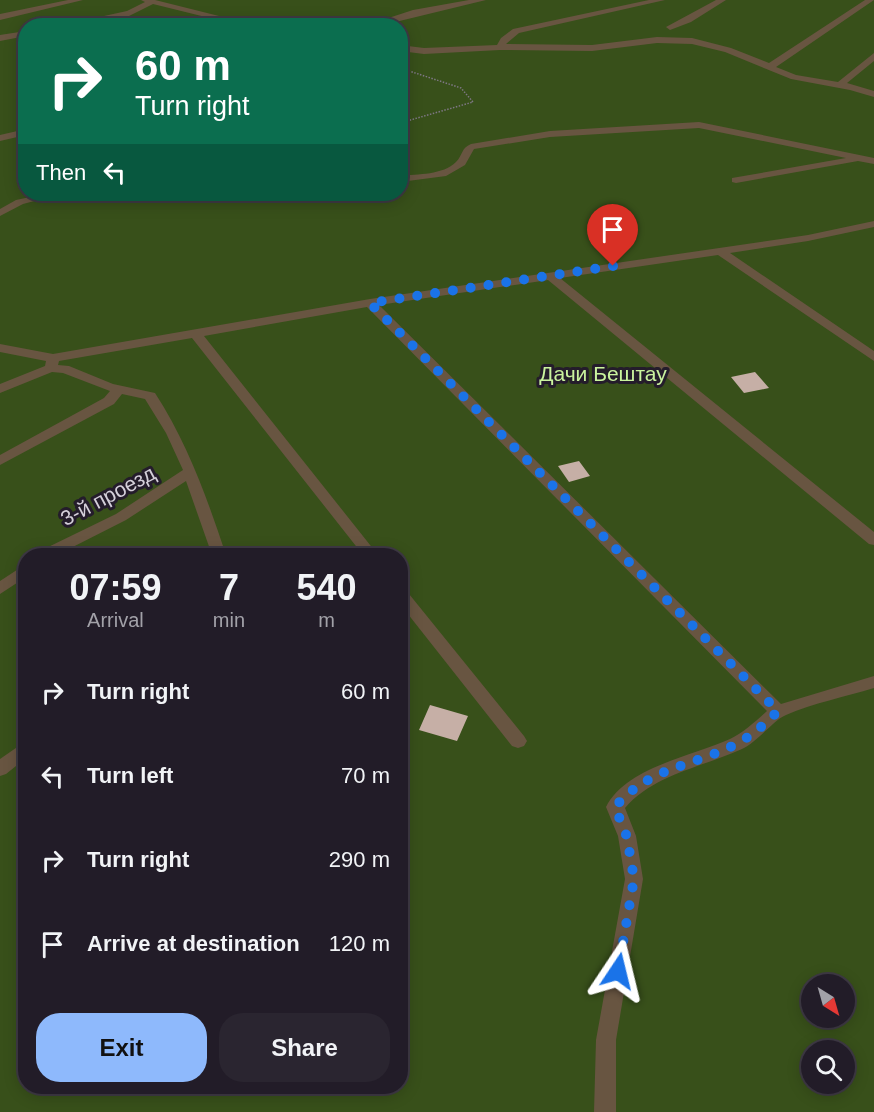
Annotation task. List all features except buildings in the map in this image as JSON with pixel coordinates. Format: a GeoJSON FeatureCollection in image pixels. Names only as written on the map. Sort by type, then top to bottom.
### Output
{"type":"FeatureCollection","features":[{"type":"Feature","properties":{"kind":"street"},"geometry":{"type":"LineString","coordinates":[[0,17],[79,0]]}},
{"type":"Feature","properties":{"kind":"street"},"geometry":{"type":"LineString","coordinates":[[396,18],[482,0]]}},
{"type":"Feature","properties":{"kind":"street"},"geometry":{"type":"LineString","coordinates":[[500,47],[504,40],[516,31],[661,0]]}},
{"type":"Feature","properties":{"kind":"street"},"geometry":{"type":"LineString","coordinates":[[670,27],[688,20],[722,0]]}},
{"type":"Feature","properties":{"kind":"street"},"geometry":{"type":"LineString","coordinates":[[768,68],[871,0]]}},
{"type":"Feature","properties":{"kind":"street"},"geometry":{"type":"LineString","coordinates":[[103,18],[129,13],[149,1],[221,18]]}},
{"type":"Feature","properties":{"kind":"street"},"geometry":{"type":"LineString","coordinates":[[0,38],[18,35]]}},
{"type":"Feature","properties":{"kind":"street"},"geometry":{"type":"LineString","coordinates":[[408,49],[424,51],[500,47],[592,48],[657,40],[692,41],[754,59],[768,68],[794,77],[874,94]]}},
{"type":"Feature","properties":{"kind":"street"},"geometry":{"type":"LineString","coordinates":[[840,85],[874,56]]}},
{"type":"Feature","properties":{"kind":"street"},"geometry":{"type":"LineString","coordinates":[[408,178],[442,174],[462,163],[466,151],[471,147],[497,142],[550,134],[699,125],[869,160]]}},
{"type":"Feature","properties":{"kind":"street"},"geometry":{"type":"LineString","coordinates":[[0,138],[18,134]]}},
{"type":"Feature","properties":{"kind":"street"},"geometry":{"type":"LineString","coordinates":[[736,180],[869,160]]}},
{"type":"Feature","properties":{"kind":"street"},"geometry":{"type":"LineString","coordinates":[[0,213],[24,201]]}},
{"type":"Feature","properties":{"kind":"street"},"geometry":{"type":"LineString","coordinates":[[0,389],[52,363],[196,334],[370,303],[720,251],[874,224]]}},
{"type":"Feature","properties":{"kind":"street"},"geometry":{"type":"LineString","coordinates":[[720,251],[874,357]]}},
{"type":"Feature","properties":{"kind":"street"},"geometry":{"type":"LineString","coordinates":[[549,275],[874,540]]}},
{"type":"Feature","properties":{"kind":"street"},"geometry":{"type":"LineString","coordinates":[[370,303],[778,711]]}},
{"type":"Feature","properties":{"kind":"street"},"geometry":{"type":"LineString","coordinates":[[196,334],[365,548]]}},
{"type":"Feature","properties":{"kind":"street"},"geometry":{"type":"LineString","coordinates":[[0,348],[52,363],[119,389],[150,396],[190,472],[217,548]]}},
{"type":"Feature","properties":{"kind":"street"},"geometry":{"type":"LineString","coordinates":[[0,461],[109,401],[119,389]]}},
{"type":"Feature","properties":{"kind":"street","name":"3-й проезд"},"geometry":{"type":"LineString","coordinates":[[59,548],[121,517],[190,472]]}},
{"type":"Feature","properties":{"kind":"street"},"geometry":{"type":"LineString","coordinates":[[0,589],[18,575]]}},
{"type":"Feature","properties":{"kind":"street"},"geometry":{"type":"LineString","coordinates":[[408,602],[518,741]]}},
{"type":"Feature","properties":{"kind":"street"},"geometry":{"type":"LineString","coordinates":[[605,1112],[606,1040],[634,879],[627,837],[615,807],[627,793],[664,771],[738,743],[760,728],[778,711],[874,682]]}},
{"type":"Feature","properties":{"kind":"street"},"geometry":{"type":"LineString","coordinates":[[0,769],[18,754]]}},
{"type":"Feature","properties":{"kind":"path"},"geometry":{"type":"LineString","coordinates":[[408,71],[423,78],[459,86],[468,92],[473,102],[408,121]]}},
{"type":"Feature","properties":{"kind":"green space","name":"Дачи Бештау"},"geometry":{"type":"Polygon","coordinates":[[[0,0],[874,0],[874,1112],[0,1112],[0,0]]]}},
{"type":"Feature","properties":{"kind":"route"},"geometry":{"type":"LineString","coordinates":[[613,266],[370,303],[778,711],[760,728],[738,743],[664,771],[627,793],[615,807],[627,837],[634,879],[618,971]]}}]}
